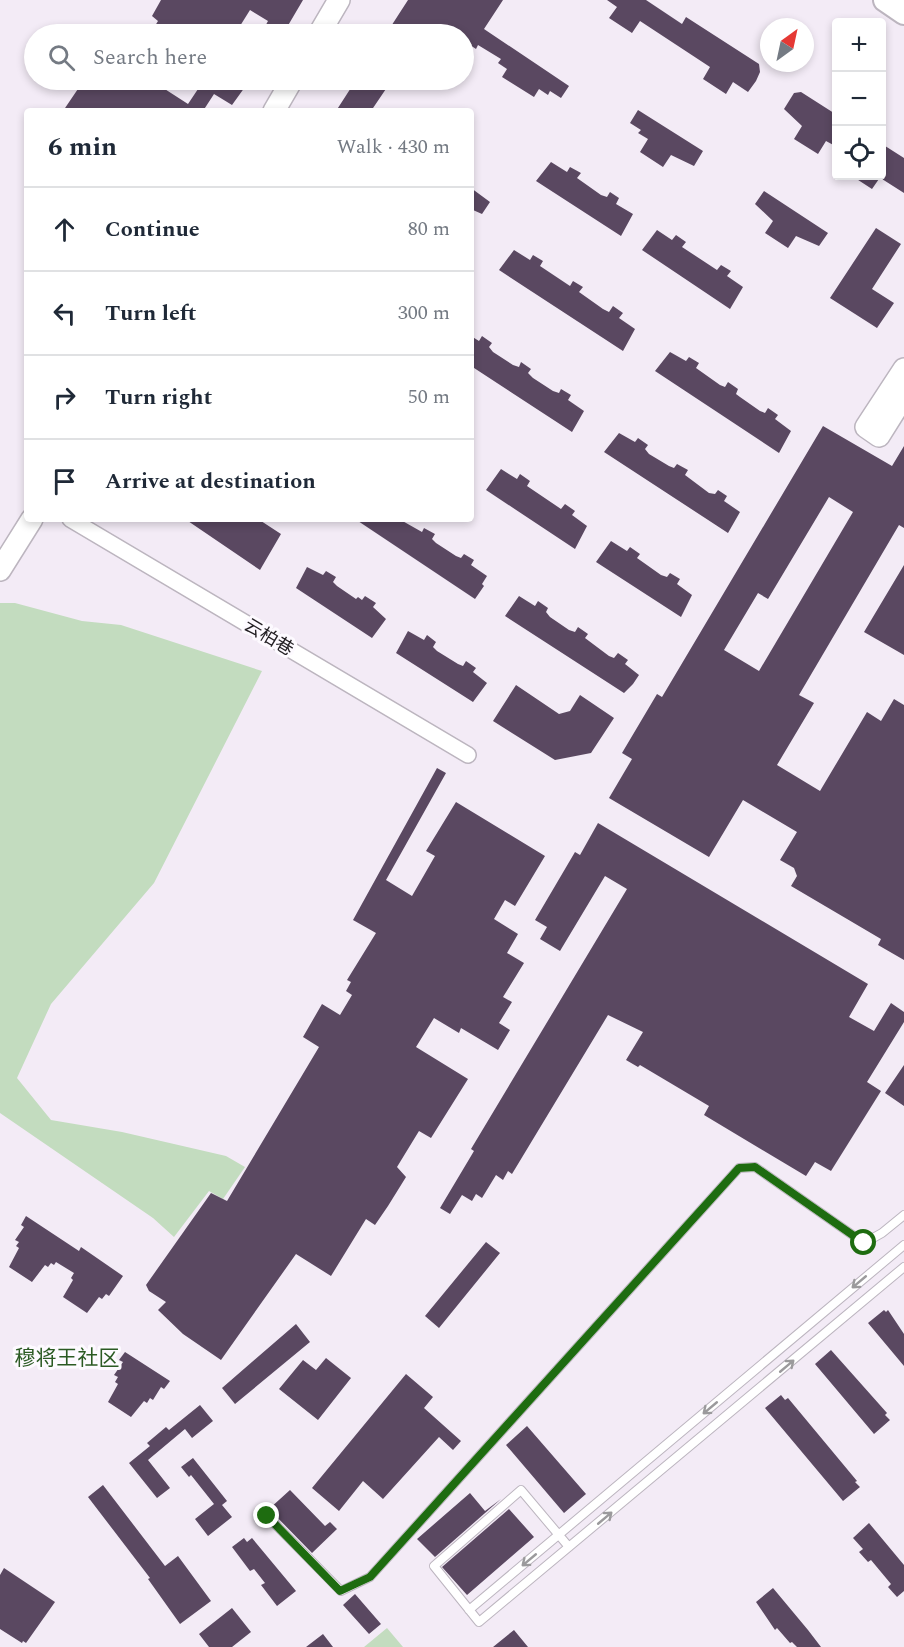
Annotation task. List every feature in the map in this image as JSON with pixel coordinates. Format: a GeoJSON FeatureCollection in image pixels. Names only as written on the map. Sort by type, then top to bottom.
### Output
{"type":"FeatureCollection","features":[{"type":"Feature","properties":{"kind":"main road"},"geometry":{"type":"LineString","coordinates":[[885,0],[904,13]]}},
{"type":"Feature","properties":{"kind":"street"},"geometry":{"type":"LineString","coordinates":[[325,24],[339,0]]}},
{"type":"Feature","properties":{"kind":"street"},"geometry":{"type":"LineString","coordinates":[[276,108],[286,90]]}},
{"type":"Feature","properties":{"kind":"street"},"geometry":{"type":"LineString","coordinates":[[904,369],[866,427],[879,435],[904,396]]}},
{"type":"Feature","properties":{"kind":"street"},"geometry":{"type":"LineString","coordinates":[[0,570],[30,522]]}},
{"type":"Feature","properties":{"kind":"street","name":"云柏巷"},"geometry":{"type":"LineString","coordinates":[[75,522],[468,755]]}},
{"type":"Feature","properties":{"kind":"lane"},"geometry":{"type":"LineString","coordinates":[[267,1516],[340,1591],[370,1577],[739,1168],[755,1167],[864,1243],[882,1233],[904,1215]]}},
{"type":"Feature","properties":{"kind":"lane"},"geometry":{"type":"LineString","coordinates":[[469,1610],[904,1245]]}},
{"type":"Feature","properties":{"kind":"lane"},"geometry":{"type":"LineString","coordinates":[[569,1547],[521,1491],[434,1566],[479,1622],[569,1547],[904,1267]]}},
{"type":"Feature","properties":{"kind":"green space"},"geometry":{"type":"Polygon","coordinates":[[[0,603],[15,603],[82,621],[121,625],[262,671],[154,883],[51,1004],[17,1078],[51,1120],[122,1132],[226,1156],[245,1167],[223,1199],[209,1191],[174,1237],[153,1218],[0,1113],[0,603]]]}},
{"type":"Feature","properties":{"kind":"green space"},"geometry":{"type":"Polygon","coordinates":[[[387,1628],[403,1647],[364,1647],[387,1628]]]}},
{"type":"Feature","properties":{"kind":"building"},"geometry":{"type":"Polygon","coordinates":[[[161,0],[303,0],[289,24],[266,24],[268,21],[250,10],[241,24],[156,24],[158,21],[152,16],[161,0]]]}},
{"type":"Feature","properties":{"kind":"building"},"geometry":{"type":"Polygon","coordinates":[[[408,0],[503,0],[484,29],[569,86],[561,98],[550,91],[548,95],[539,89],[534,97],[502,77],[507,69],[498,63],[501,59],[478,45],[476,49],[474,48],[474,24],[392,24],[408,0]]]}},
{"type":"Feature","properties":{"kind":"building"},"geometry":{"type":"Polygon","coordinates":[[[607,0],[646,0],[682,24],[686,17],[759,64],[760,72],[756,81],[748,92],[733,82],[726,94],[703,79],[710,67],[640,21],[632,33],[609,18],[617,7],[607,0]]]}},
{"type":"Feature","properties":{"kind":"building"},"geometry":{"type":"Polygon","coordinates":[[[77,90],[166,90],[188,104],[197,90],[243,90],[232,105],[214,94],[205,108],[65,108],[77,90]]]}},
{"type":"Feature","properties":{"kind":"building"},"geometry":{"type":"Polygon","coordinates":[[[350,90],[385,90],[373,108],[338,108],[350,90]]]}},
{"type":"Feature","properties":{"kind":"building"},"geometry":{"type":"Polygon","coordinates":[[[801,92],[832,112],[832,144],[826,141],[818,154],[794,139],[802,126],[784,109],[794,93],[801,92]]]}},
{"type":"Feature","properties":{"kind":"building"},"geometry":{"type":"Polygon","coordinates":[[[638,110],[703,151],[694,166],[671,155],[663,167],[640,152],[648,139],[638,133],[641,130],[630,123],[638,110]]]}},
{"type":"Feature","properties":{"kind":"building"},"geometry":{"type":"Polygon","coordinates":[[[886,147],[904,158],[904,193],[884,180],[886,180],[886,147]]]}},
{"type":"Feature","properties":{"kind":"building"},"geometry":{"type":"Polygon","coordinates":[[[551,162],[567,172],[570,167],[581,173],[577,178],[601,195],[607,197],[610,192],[619,198],[616,204],[633,214],[621,236],[536,181],[551,162]]]}},
{"type":"Feature","properties":{"kind":"building"},"geometry":{"type":"Polygon","coordinates":[[[858,180],[878,180],[872,189],[858,180]]]}},
{"type":"Feature","properties":{"kind":"building"},"geometry":{"type":"Polygon","coordinates":[[[474,190],[490,202],[482,214],[474,210],[474,190]]]}},
{"type":"Feature","properties":{"kind":"building"},"geometry":{"type":"Polygon","coordinates":[[[764,191],[828,233],[819,246],[796,236],[788,248],[765,233],[773,221],[755,204],[764,191]]]}},
{"type":"Feature","properties":{"kind":"building"},"geometry":{"type":"Polygon","coordinates":[[[876,228],[901,244],[872,289],[894,303],[877,328],[830,298],[876,228]]]}},
{"type":"Feature","properties":{"kind":"building"},"geometry":{"type":"Polygon","coordinates":[[[657,230],[672,240],[676,235],[686,242],[682,247],[717,270],[721,265],[731,271],[727,276],[743,287],[730,309],[642,250],[657,230]]]}},
{"type":"Feature","properties":{"kind":"building"},"geometry":{"type":"Polygon","coordinates":[[[514,250],[530,260],[533,255],[543,261],[540,266],[570,286],[573,281],[583,287],[579,292],[603,309],[609,312],[613,306],[623,313],[619,318],[635,329],[623,351],[499,270],[514,250]]]}},
{"type":"Feature","properties":{"kind":"building"},"geometry":{"type":"Polygon","coordinates":[[[482,336],[492,343],[489,347],[493,352],[513,365],[519,367],[521,362],[531,369],[528,373],[533,378],[553,391],[559,393],[561,389],[571,395],[568,400],[584,411],[572,432],[474,368],[474,338],[479,341],[482,336]]]}},
{"type":"Feature","properties":{"kind":"building"},"geometry":{"type":"Polygon","coordinates":[[[670,352],[686,361],[689,357],[699,363],[696,368],[720,385],[725,387],[728,382],[738,389],[736,394],[760,411],[765,413],[768,408],[778,415],[775,419],[791,431],[779,453],[655,371],[670,352]]]}},
{"type":"Feature","properties":{"kind":"building"},"geometry":{"type":"Polygon","coordinates":[[[823,426],[892,466],[904,446],[904,528],[899,525],[799,695],[814,703],[777,765],[820,791],[867,712],[881,721],[894,699],[904,705],[904,960],[878,945],[881,939],[791,886],[797,876],[794,868],[780,860],[797,832],[743,800],[709,857],[609,798],[632,759],[622,753],[657,694],[662,697],[823,426]],[[829,497],[768,599],[758,593],[724,650],[759,671],[853,512],[829,497]]]}},
{"type":"Feature","properties":{"kind":"building"},"geometry":{"type":"Polygon","coordinates":[[[619,433],[635,442],[638,438],[648,445],[645,449],[649,454],[669,466],[674,468],[677,464],[688,470],[685,475],[709,493],[715,494],[718,490],[727,496],[724,501],[740,512],[728,533],[604,452],[619,433]]]}},
{"type":"Feature","properties":{"kind":"building"},"geometry":{"type":"Polygon","coordinates":[[[501,469],[517,479],[520,474],[530,481],[527,486],[561,509],[565,504],[575,511],[572,515],[587,526],[575,549],[486,490],[501,469]]]}},
{"type":"Feature","properties":{"kind":"building"},"geometry":{"type":"Polygon","coordinates":[[[189,522],[263,522],[281,534],[260,570],[189,522]]]}},
{"type":"Feature","properties":{"kind":"building"},"geometry":{"type":"Polygon","coordinates":[[[360,522],[404,522],[422,532],[424,528],[435,534],[432,539],[436,543],[456,556],[461,558],[464,554],[474,560],[471,565],[487,576],[482,584],[484,586],[475,599],[360,522]]]}},
{"type":"Feature","properties":{"kind":"building"},"geometry":{"type":"Polygon","coordinates":[[[611,541],[627,551],[630,547],[640,554],[637,558],[661,575],[667,577],[670,573],[680,579],[677,584],[692,595],[681,617],[596,562],[611,541]]]}},
{"type":"Feature","properties":{"kind":"building"},"geometry":{"type":"Polygon","coordinates":[[[904,565],[904,655],[864,632],[904,565]]]}},
{"type":"Feature","properties":{"kind":"building"},"geometry":{"type":"Polygon","coordinates":[[[307,567],[323,575],[326,571],[336,577],[333,582],[356,599],[358,597],[362,600],[365,596],[376,603],[373,607],[386,619],[372,638],[296,588],[307,567]]]}},
{"type":"Feature","properties":{"kind":"building"},"geometry":{"type":"Polygon","coordinates":[[[519,596],[535,606],[538,601],[548,608],[546,612],[550,617],[569,630],[575,632],[578,627],[588,634],[585,638],[609,656],[614,658],[618,653],[628,660],[625,664],[639,675],[633,684],[624,693],[505,616],[519,596]]]}},
{"type":"Feature","properties":{"kind":"building"},"geometry":{"type":"Polygon","coordinates":[[[408,631],[424,640],[427,635],[436,642],[433,647],[437,651],[458,664],[463,666],[466,661],[476,668],[473,672],[487,683],[473,702],[396,653],[408,631]]]}},
{"type":"Feature","properties":{"kind":"building"},"geometry":{"type":"Polygon","coordinates":[[[516,685],[559,714],[570,711],[580,695],[614,718],[591,753],[555,760],[493,721],[516,685]]]}},
{"type":"Feature","properties":{"kind":"building"},"geometry":{"type":"Polygon","coordinates":[[[437,768],[446,773],[386,880],[412,896],[435,856],[426,851],[456,802],[545,856],[515,906],[505,900],[494,919],[518,934],[507,953],[524,963],[503,997],[512,1002],[499,1023],[510,1030],[498,1050],[461,1028],[459,1033],[434,1018],[416,1047],[468,1079],[431,1138],[419,1131],[397,1167],[406,1177],[375,1225],[366,1219],[331,1276],[296,1254],[221,1360],[183,1334],[158,1310],[166,1302],[149,1291],[146,1285],[211,1193],[227,1201],[319,1047],[303,1037],[322,1004],[340,1015],[352,995],[346,991],[351,982],[347,980],[376,933],[353,920],[437,768]]]}},
{"type":"Feature","properties":{"kind":"building"},"geometry":{"type":"Polygon","coordinates":[[[598,823],[868,984],[849,1017],[874,1031],[891,1003],[904,1012],[904,1022],[867,1082],[881,1091],[831,1171],[815,1162],[806,1176],[704,1115],[709,1106],[640,1065],[638,1067],[626,1060],[643,1032],[608,1015],[512,1174],[508,1171],[503,1180],[496,1175],[482,1198],[476,1194],[472,1201],[462,1195],[450,1214],[440,1208],[474,1151],[471,1149],[627,889],[605,876],[560,951],[540,939],[547,927],[535,920],[575,852],[580,855],[598,823]]]}},
{"type":"Feature","properties":{"kind":"building"},"geometry":{"type":"Polygon","coordinates":[[[904,1065],[904,1106],[885,1093],[904,1065]]]}},
{"type":"Feature","properties":{"kind":"building"},"geometry":{"type":"Polygon","coordinates":[[[26,1216],[79,1251],[81,1247],[123,1276],[109,1296],[106,1294],[102,1299],[99,1297],[87,1313],[63,1297],[73,1280],[71,1278],[74,1273],[56,1262],[54,1265],[51,1263],[48,1267],[45,1265],[32,1282],[9,1267],[19,1248],[16,1246],[19,1242],[15,1240],[24,1227],[21,1225],[26,1216]]]}},
{"type":"Feature","properties":{"kind":"building"},"geometry":{"type":"Polygon","coordinates":[[[486,1242],[500,1253],[439,1328],[425,1316],[486,1242]]]}},
{"type":"Feature","properties":{"kind":"building"},"geometry":{"type":"Polygon","coordinates":[[[884,1310],[886,1312],[888,1310],[904,1334],[904,1366],[868,1323],[884,1310]]]}},
{"type":"Feature","properties":{"kind":"building"},"geometry":{"type":"Polygon","coordinates":[[[296,1324],[310,1342],[235,1404],[222,1388],[296,1324]]]}},
{"type":"Feature","properties":{"kind":"building"},"geometry":{"type":"Polygon","coordinates":[[[831,1350],[887,1413],[885,1415],[890,1420],[874,1434],[815,1364],[831,1350]]]}},
{"type":"Feature","properties":{"kind":"building"},"geometry":{"type":"Polygon","coordinates":[[[125,1352],[170,1381],[164,1389],[161,1387],[153,1400],[150,1398],[147,1403],[144,1401],[131,1417],[108,1402],[118,1384],[115,1382],[118,1377],[114,1375],[123,1362],[119,1360],[125,1352]]]}},
{"type":"Feature","properties":{"kind":"building"},"geometry":{"type":"Polygon","coordinates":[[[326,1358],[351,1378],[318,1420],[279,1389],[303,1360],[316,1370],[326,1358]]]}},
{"type":"Feature","properties":{"kind":"building"},"geometry":{"type":"Polygon","coordinates":[[[406,1374],[433,1397],[424,1408],[461,1441],[453,1450],[439,1437],[383,1499],[363,1481],[339,1511],[312,1488],[406,1374]]]}},
{"type":"Feature","properties":{"kind":"building"},"geometry":{"type":"Polygon","coordinates":[[[781,1395],[785,1400],[788,1398],[857,1481],[855,1482],[860,1487],[843,1501],[765,1408],[781,1395]]]}},
{"type":"Feature","properties":{"kind":"building"},"geometry":{"type":"Polygon","coordinates":[[[200,1405],[213,1421],[192,1438],[185,1429],[148,1460],[170,1488],[157,1498],[129,1463],[150,1446],[147,1443],[166,1427],[169,1430],[200,1405]]]}},
{"type":"Feature","properties":{"kind":"building"},"geometry":{"type":"Polygon","coordinates":[[[527,1426],[586,1494],[564,1513],[506,1445],[527,1426]]]}},
{"type":"Feature","properties":{"kind":"building"},"geometry":{"type":"Polygon","coordinates":[[[193,1458],[227,1501],[222,1505],[232,1517],[208,1536],[195,1519],[214,1504],[191,1475],[189,1477],[181,1467],[193,1458]]]}},
{"type":"Feature","properties":{"kind":"building"},"geometry":{"type":"Polygon","coordinates":[[[103,1485],[165,1566],[178,1556],[211,1601],[180,1624],[148,1579],[150,1578],[88,1497],[103,1485]]]}},
{"type":"Feature","properties":{"kind":"building"},"geometry":{"type":"Polygon","coordinates":[[[290,1490],[325,1526],[330,1522],[337,1529],[312,1553],[269,1509],[290,1490]]]}},
{"type":"Feature","properties":{"kind":"building"},"geometry":{"type":"Polygon","coordinates":[[[470,1493],[485,1511],[501,1499],[435,1557],[417,1539],[470,1493]]]}},
{"type":"Feature","properties":{"kind":"building"},"geometry":{"type":"Polygon","coordinates":[[[509,1509],[534,1537],[467,1595],[442,1567],[509,1509]]]}},
{"type":"Feature","properties":{"kind":"building"},"geometry":{"type":"Polygon","coordinates":[[[869,1523],[904,1565],[904,1591],[897,1597],[888,1587],[891,1584],[871,1560],[868,1562],[859,1552],[863,1549],[853,1538],[869,1523]]]}},
{"type":"Feature","properties":{"kind":"building"},"geometry":{"type":"Polygon","coordinates":[[[244,1538],[247,1542],[252,1538],[296,1591],[277,1606],[261,1585],[265,1583],[254,1569],[250,1571],[232,1547],[244,1538]]]}},
{"type":"Feature","properties":{"kind":"building"},"geometry":{"type":"Polygon","coordinates":[[[4,1568],[55,1602],[26,1643],[23,1641],[22,1643],[0,1629],[0,1575],[4,1568]]]}},
{"type":"Feature","properties":{"kind":"building"},"geometry":{"type":"Polygon","coordinates":[[[773,1588],[821,1647],[797,1647],[792,1642],[790,1643],[777,1628],[775,1630],[756,1602],[773,1588]]]}},
{"type":"Feature","properties":{"kind":"building"},"geometry":{"type":"Polygon","coordinates":[[[355,1594],[381,1624],[369,1634],[343,1605],[355,1594]]]}},
{"type":"Feature","properties":{"kind":"building"},"geometry":{"type":"Polygon","coordinates":[[[232,1608],[251,1632],[232,1647],[209,1647],[199,1634],[232,1608]]]}},
{"type":"Feature","properties":{"kind":"building"},"geometry":{"type":"Polygon","coordinates":[[[514,1630],[528,1647],[493,1647],[514,1630]]]}},
{"type":"Feature","properties":{"kind":"building"},"geometry":{"type":"Polygon","coordinates":[[[323,1634],[333,1647],[306,1647],[323,1634]]]}},
{"type":"Feature","properties":{"kind":"district","name":"穆将王社区"},"geometry":{"type":"Point","coordinates":[67,1358]}},
{"type":"Feature","properties":{"kind":"route"},"geometry":{"type":"LineString","coordinates":[[267,1516],[340,1591],[370,1577],[739,1168],[755,1167],[864,1243]]}}]}
